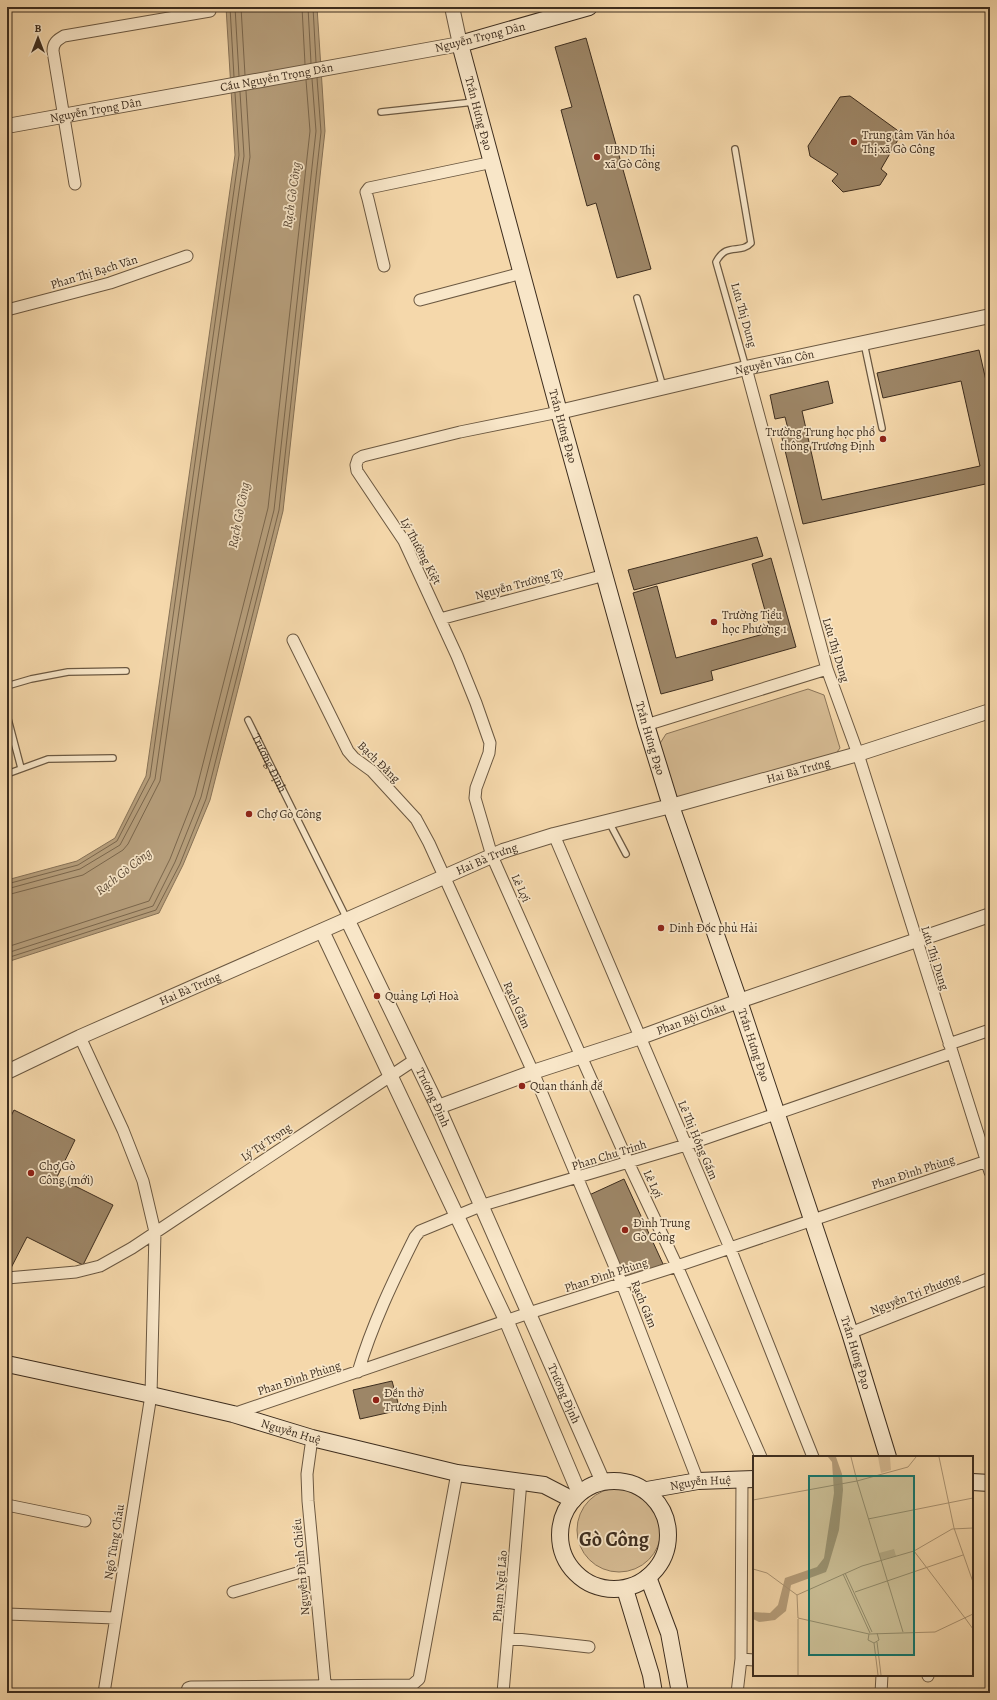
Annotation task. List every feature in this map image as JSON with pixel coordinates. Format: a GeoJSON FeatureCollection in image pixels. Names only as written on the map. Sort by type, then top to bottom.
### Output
{"type":"FeatureCollection","features":[{"type":"Feature","properties":{"kind":"main road","name":"Nguyễn Trọng Dân"},"geometry":{"type":"LineString","coordinates":[[460,44],[589,7]]}},
{"type":"Feature","properties":{"kind":"main road","name":"Trần Hưng Đạo"},"geometry":{"type":"LineString","coordinates":[[460,44],[559,412],[646,725],[671,806],[739,1001],[850,1333],[888,1456]]}},
{"type":"Feature","properties":{"kind":"main road","name":"Nguyễn Huệ"},"geometry":{"type":"LineString","coordinates":[[7,1364],[233,1414],[312,1438],[457,1473],[544,1485],[576,1496]]}},
{"type":"Feature","properties":{"kind":"main road","name":"Nguyễn Huệ"},"geometry":{"type":"LineString","coordinates":[[647,1490],[698,1481],[748,1478]]}},
{"type":"Feature","properties":{"kind":"main road"},"geometry":{"type":"LineString","coordinates":[[612,1480],[630,1482],[647,1490],[660,1503],[667,1520],[669,1538],[666,1555],[656,1571],[642,1582],[625,1589],[607,1589],[590,1584],[575,1573],[565,1558],[560,1541],[560,1523],[567,1506],[576,1496],[595,1484],[612,1480]]}},
{"type":"Feature","properties":{"kind":"main road"},"geometry":{"type":"LineString","coordinates":[[973,1482],[990,1483]]}},
{"type":"Feature","properties":{"kind":"main road"},"geometry":{"type":"LineString","coordinates":[[648,1577],[669,1633],[680,1693]]}},
{"type":"Feature","properties":{"kind":"main road"},"geometry":{"type":"LineString","coordinates":[[625,1589],[651,1675],[654,1693]]}},
{"type":"Feature","properties":{"kind":"street","name":"Trần Hưng Đạo"},"geometry":{"type":"LineString","coordinates":[[452,7],[460,44]]}},
{"type":"Feature","properties":{"kind":"street"},"geometry":{"type":"LineString","coordinates":[[75,184],[53,52],[53,47],[57,39],[64,36],[210,11]]}},
{"type":"Feature","properties":{"kind":"street","name":"Nguyễn Trọng Dân"},"geometry":{"type":"LineString","coordinates":[[369,60],[460,44]]}},
{"type":"Feature","properties":{"kind":"street","name":"Cầu Nguyễn Trọng Dân"},"geometry":{"type":"LineString","coordinates":[[184,94],[369,60]]}},
{"type":"Feature","properties":{"kind":"street","name":"Nguyễn Trọng Dân"},"geometry":{"type":"LineString","coordinates":[[7,126],[184,94]]}},
{"type":"Feature","properties":{"kind":"street"},"geometry":{"type":"LineString","coordinates":[[384,266],[366,192],[369,188],[492,162]]}},
{"type":"Feature","properties":{"kind":"street","name":"Phan Thị Bạch Vân"},"geometry":{"type":"LineString","coordinates":[[7,310],[110,283],[187,256]]}},
{"type":"Feature","properties":{"kind":"street"},"geometry":{"type":"LineString","coordinates":[[420,300],[522,273]]}},
{"type":"Feature","properties":{"kind":"street","name":"Nguyễn Văn Côn"},"geometry":{"type":"LineString","coordinates":[[559,412],[746,368],[990,316]]}},
{"type":"Feature","properties":{"kind":"street","name":"Lưu Thị Dung"},"geometry":{"type":"LineString","coordinates":[[746,368],[827,669],[858,754],[988,1167]]}},
{"type":"Feature","properties":{"kind":"street","name":"Lý Thường Kiệt"},"geometry":{"type":"LineString","coordinates":[[492,856],[475,798],[476,788],[489,753],[490,743],[476,703],[440,619],[404,541],[361,478],[356,466],[358,460],[363,456],[460,432],[559,412]]}},
{"type":"Feature","properties":{"kind":"street","name":"Nguyễn Trường Tộ"},"geometry":{"type":"LineString","coordinates":[[440,619],[605,575]]}},
{"type":"Feature","properties":{"kind":"street","name":"Bạch Đằng"},"geometry":{"type":"LineString","coordinates":[[293,640],[348,750],[354,758],[372,771],[416,818],[444,876]]}},
{"type":"Feature","properties":{"kind":"street"},"geometry":{"type":"LineString","coordinates":[[646,725],[827,669]]}},
{"type":"Feature","properties":{"kind":"street","name":"Hai Bà Trưng"},"geometry":{"type":"LineString","coordinates":[[7,1072],[80,1037],[492,856],[554,834],[671,806],[858,754],[990,712]]}},
{"type":"Feature","properties":{"kind":"street","name":"Lê Thị Hồng Gấm"},"geometry":{"type":"LineString","coordinates":[[554,834],[730,1248],[813,1456]]}},
{"type":"Feature","properties":{"kind":"street","name":"Lê Lợi"},"geometry":{"type":"LineString","coordinates":[[492,856],[628,1162],[677,1266],[761,1456]]}},
{"type":"Feature","properties":{"kind":"street","name":"Rạch Gầm"},"geometry":{"type":"LineString","coordinates":[[444,876],[533,1072],[622,1284],[698,1481]]}},
{"type":"Feature","properties":{"kind":"street","name":"Phan Bội Châu"},"geometry":{"type":"LineString","coordinates":[[438,1107],[533,1072],[641,1037],[739,1001],[990,915]]}},
{"type":"Feature","properties":{"kind":"street","name":"Trương Định"},"geometry":{"type":"LineString","coordinates":[[347,919],[416,1059],[483,1205],[603,1482]]}},
{"type":"Feature","properties":{"kind":"street","name":"Trương Định"},"geometry":{"type":"LineString","coordinates":[[322,931],[392,1075],[506,1322],[576,1496]]}},
{"type":"Feature","properties":{"kind":"street","name":"Phan Chu Trinh"},"geometry":{"type":"LineString","coordinates":[[358,1372],[368,1340],[393,1281],[415,1237],[420,1231],[483,1205],[686,1145],[776,1115],[950,1049],[990,1030]]}},
{"type":"Feature","properties":{"kind":"street"},"geometry":{"type":"LineString","coordinates":[[80,1037],[123,1130],[143,1181],[155,1232],[151,1395]]}},
{"type":"Feature","properties":{"kind":"street","name":"Lý Tự Trọng"},"geometry":{"type":"LineString","coordinates":[[7,1278],[76,1272],[100,1266],[132,1248],[416,1059]]}},
{"type":"Feature","properties":{"kind":"street","name":"Phan Đình Phùng"},"geometry":{"type":"LineString","coordinates":[[233,1414],[812,1220],[988,1167]]}},
{"type":"Feature","properties":{"kind":"street","name":"Nguyễn Tri Phương"},"geometry":{"type":"LineString","coordinates":[[850,1333],[990,1278]]}},
{"type":"Feature","properties":{"kind":"street","name":"Ngô Tùng Châu"},"geometry":{"type":"LineString","coordinates":[[104,1693],[151,1395]]}},
{"type":"Feature","properties":{"kind":"street","name":"Nguyễn Đình Chiểu"},"geometry":{"type":"LineString","coordinates":[[312,1438],[307,1474],[314,1568],[326,1689]]}},
{"type":"Feature","properties":{"kind":"street"},"geometry":{"type":"LineString","coordinates":[[186,1693],[190,1687],[326,1689],[412,1685],[419,1680],[457,1473]]}},
{"type":"Feature","properties":{"kind":"street"},"geometry":{"type":"LineString","coordinates":[[737,1693],[740,1659],[748,1478]]}},
{"type":"Feature","properties":{"kind":"street","name":"Phạm Ngũ Lão"},"geometry":{"type":"LineString","coordinates":[[503,1693],[521,1481]]}},
{"type":"Feature","properties":{"kind":"street"},"geometry":{"type":"LineString","coordinates":[[7,1506],[85,1521]]}},
{"type":"Feature","properties":{"kind":"street"},"geometry":{"type":"LineString","coordinates":[[233,1592],[314,1568]]}},
{"type":"Feature","properties":{"kind":"street"},"geometry":{"type":"LineString","coordinates":[[7,1614],[115,1618]]}},
{"type":"Feature","properties":{"kind":"street"},"geometry":{"type":"LineString","coordinates":[[508,1638],[588,1647]]}},
{"type":"Feature","properties":{"kind":"street"},"geometry":{"type":"LineString","coordinates":[[740,1659],[753,1660]]}},
{"type":"Feature","properties":{"kind":"street"},"geometry":{"type":"LineString","coordinates":[[881,1693],[882,1676]]}},
{"type":"Feature","properties":{"kind":"lane"},"geometry":{"type":"LineString","coordinates":[[381,112],[476,102]]}},
{"type":"Feature","properties":{"kind":"lane","name":"Lưu Thị Dung"},"geometry":{"type":"LineString","coordinates":[[735,149],[751,243],[748,247],[726,250],[719,256],[716,262],[746,368]]}},
{"type":"Feature","properties":{"kind":"lane"},"geometry":{"type":"LineString","coordinates":[[637,298],[663,387]]}},
{"type":"Feature","properties":{"kind":"lane"},"geometry":{"type":"LineString","coordinates":[[864,343],[882,428]]}},
{"type":"Feature","properties":{"kind":"lane"},"geometry":{"type":"LineString","coordinates":[[7,686],[31,679],[68,672],[126,671]]}},
{"type":"Feature","properties":{"kind":"lane"},"geometry":{"type":"LineString","coordinates":[[7,715],[21,768]]}},
{"type":"Feature","properties":{"kind":"lane","name":"Trương Định"},"geometry":{"type":"LineString","coordinates":[[248,720],[347,919]]}},
{"type":"Feature","properties":{"kind":"lane"},"geometry":{"type":"LineString","coordinates":[[7,774],[48,759],[113,758]]}},
{"type":"Feature","properties":{"kind":"lane"},"geometry":{"type":"LineString","coordinates":[[608,821],[626,854]]}},
{"type":"Feature","properties":{"kind":"shaded area"},"geometry":{"type":"Polygon","coordinates":[[[808,689],[824,695],[840,748],[829,763],[684,802],[673,795],[659,745],[666,734],[808,689]]]}},
{"type":"Feature","properties":{"kind":"shaded area"},"geometry":{"type":"Polygon","coordinates":[[[611,1488],[627,1488],[643,1495],[654,1506],[661,1522],[661,1538],[658,1546],[649,1560],[643,1565],[627,1572],[611,1572],[595,1565],[584,1554],[577,1538],[577,1522],[584,1506],[595,1495],[611,1488]]]}},
{"type":"Feature","properties":{"kind":"water","name":"Rạch Gò Công"},"geometry":{"type":"Polygon","coordinates":[[[226,7],[317,7],[325,131],[283,511],[210,800],[183,865],[159,913],[7,962],[7,880],[77,861],[115,838],[146,776],[235,155],[226,7]]]}},
{"type":"Feature","properties":{"kind":"building","name":"UBND Thị xã Gò Công"},"geometry":{"type":"Polygon","coordinates":[[[586,38],[651,269],[617,278],[596,203],[587,206],[561,110],[572,107],[555,47],[586,38]]]}},
{"type":"Feature","properties":{"kind":"building","name":"Trung tâm Văn hóa Thị xã Gò Công"},"geometry":{"type":"Polygon","coordinates":[[[850,96],[897,130],[899,138],[881,169],[887,174],[880,185],[843,192],[832,181],[838,174],[810,156],[808,146],[840,97],[850,96]]]}},
{"type":"Feature","properties":{"kind":"building"},"geometry":{"type":"Polygon","coordinates":[[[979,350],[990,398],[990,454],[986,455],[990,474],[990,483],[803,524],[781,434],[789,433],[785,417],[775,419],[770,395],[828,381],[833,403],[802,411],[822,500],[980,466],[961,381],[883,398],[877,373],[979,350]]]}},
{"type":"Feature","properties":{"kind":"building"},"geometry":{"type":"Polygon","coordinates":[[[757,537],[763,556],[634,590],[628,570],[757,537]]]}},
{"type":"Feature","properties":{"kind":"building"},"geometry":{"type":"Polygon","coordinates":[[[771,558],[796,647],[711,671],[713,680],[661,694],[633,593],[657,586],[676,658],[771,632],[752,564],[771,558]]]}},
{"type":"Feature","properties":{"kind":"building"},"geometry":{"type":"Polygon","coordinates":[[[14,1110],[75,1140],[57,1177],[113,1205],[83,1265],[27,1237],[11,1268],[7,1266],[7,1124],[14,1110]]]}},
{"type":"Feature","properties":{"kind":"building","name":"Đình Trung Gò Công"},"geometry":{"type":"Polygon","coordinates":[[[624,1179],[663,1264],[626,1281],[587,1196],[624,1179]]]}},
{"type":"Feature","properties":{"kind":"building","name":"Đền thờ Trương Định"},"geometry":{"type":"Polygon","coordinates":[[[392,1381],[400,1410],[360,1419],[353,1390],[392,1381]]]}},
{"type":"Feature","properties":{"kind":"place","name":"Trung tâm Văn hóa Thị xã Gò Công"},"geometry":{"type":"Point","coordinates":[854,142]}},
{"type":"Feature","properties":{"kind":"place","name":"UBND Thị xã Gò Công"},"geometry":{"type":"Point","coordinates":[597,157]}},
{"type":"Feature","properties":{"kind":"place","name":"Trường Trung học phổ thông Trương Định"},"geometry":{"type":"Point","coordinates":[883,439]}},
{"type":"Feature","properties":{"kind":"place","name":"Trường Tiểu học Phường 1"},"geometry":{"type":"Point","coordinates":[714,622]}},
{"type":"Feature","properties":{"kind":"place","name":"Chợ Gò Công"},"geometry":{"type":"Point","coordinates":[249,814]}},
{"type":"Feature","properties":{"kind":"place","name":"Dinh Đốc phủ Hải"},"geometry":{"type":"Point","coordinates":[661,928]}},
{"type":"Feature","properties":{"kind":"place","name":"Quảng Lợi Hoà"},"geometry":{"type":"Point","coordinates":[377,996]}},
{"type":"Feature","properties":{"kind":"place","name":"Quan thánh đế"},"geometry":{"type":"Point","coordinates":[522,1086]}},
{"type":"Feature","properties":{"kind":"place","name":"Chợ Gò Công (mới)"},"geometry":{"type":"Point","coordinates":[31,1173]}},
{"type":"Feature","properties":{"kind":"place","name":"Đình Trung Gò Công"},"geometry":{"type":"Point","coordinates":[625,1230]}},
{"type":"Feature","properties":{"kind":"place","name":"Đền thờ Trương Định"},"geometry":{"type":"Point","coordinates":[376,1400]}},
{"type":"Feature","properties":{"kind":"district","name":"Gò Công"},"geometry":{"type":"Point","coordinates":[614,1539]}}]}
